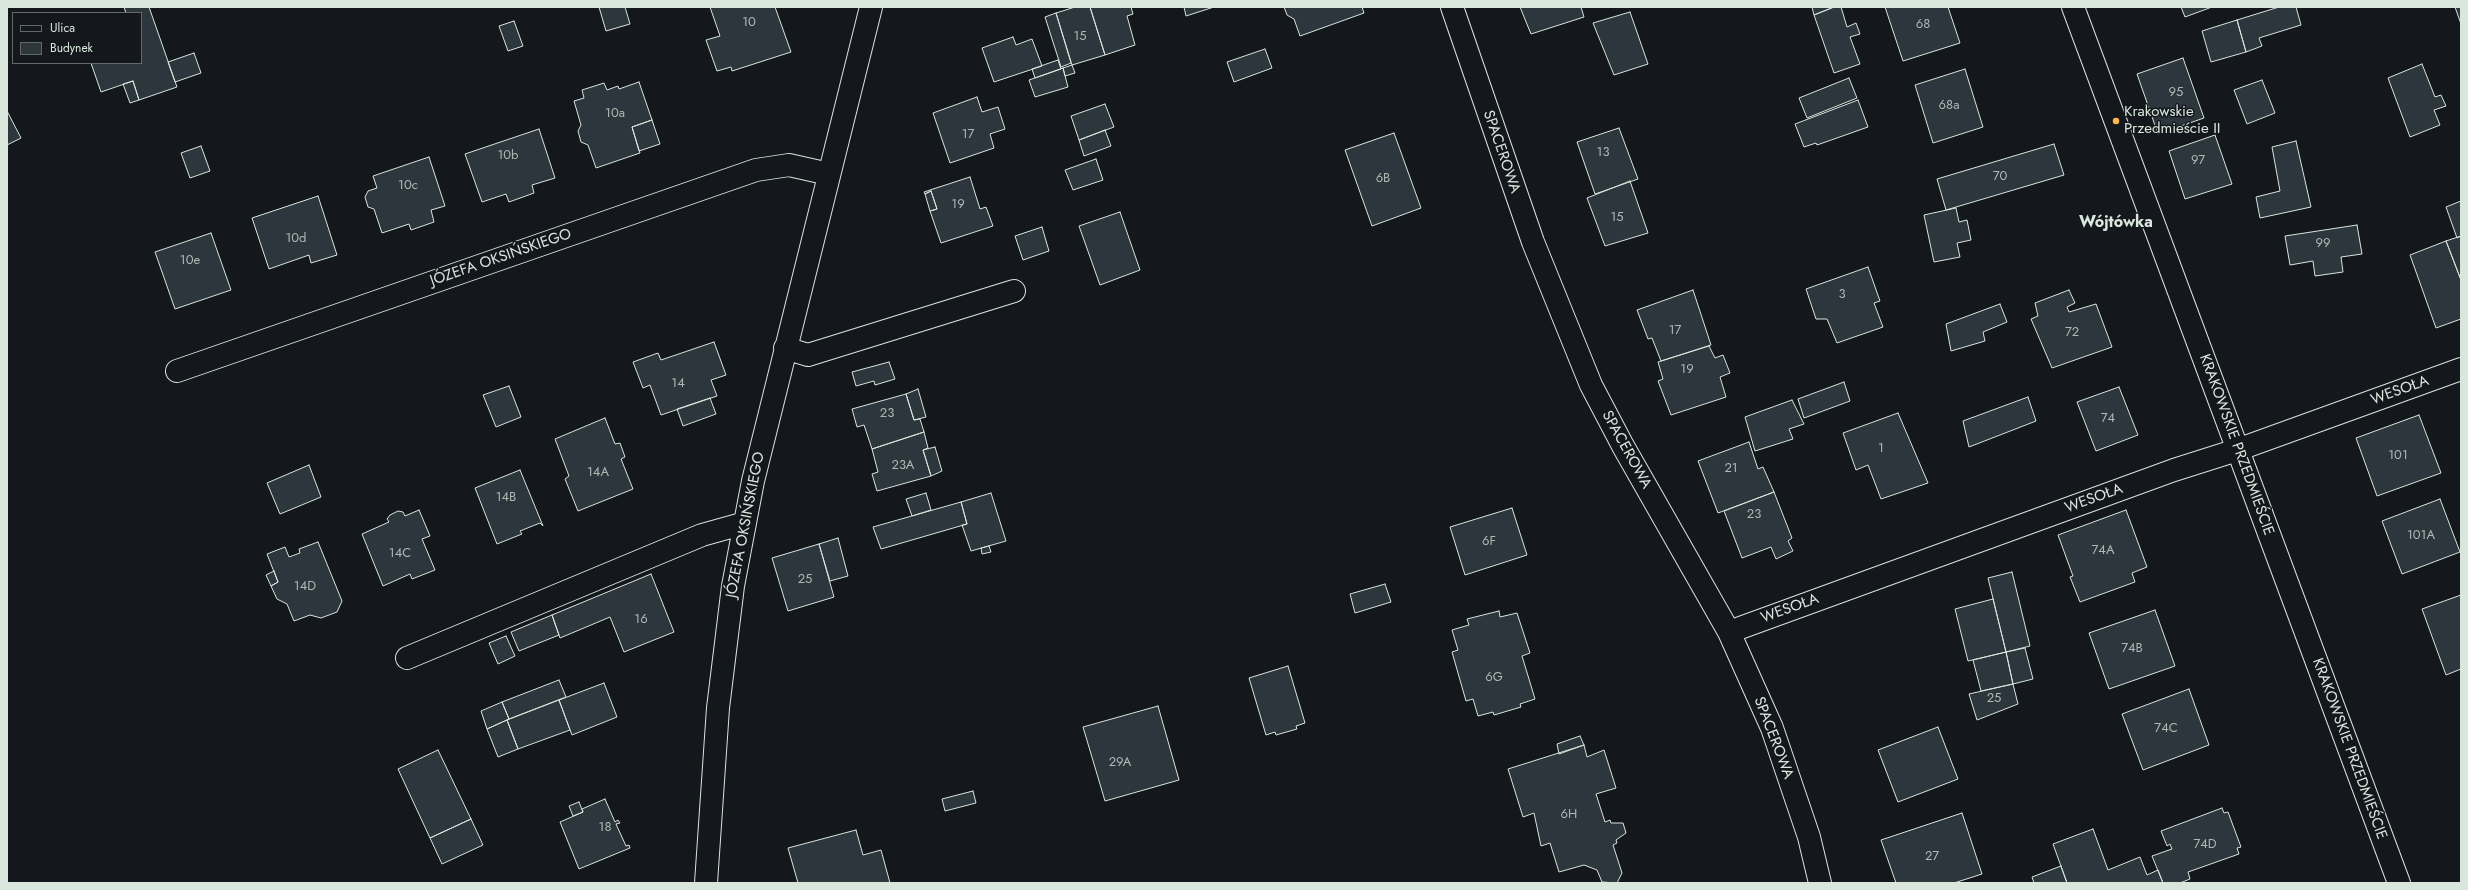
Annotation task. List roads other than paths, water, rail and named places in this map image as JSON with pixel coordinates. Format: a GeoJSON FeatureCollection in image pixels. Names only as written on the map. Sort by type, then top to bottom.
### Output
{"type":"FeatureCollection","features":[{"type":"Feature","properties":{"kind":"street","name":"JÓZEFA OKSIŃSKIEGO"},"geometry":{"type":"LineString","coordinates":[[706,883],[718,708],[733,586],[753,481],[871,7]]}},
{"type":"Feature","properties":{"kind":"street","name":"SPACEROWA"},"geometry":{"type":"LineString","coordinates":[[1452,7],[1533,242],[1591,385],[1623,446],[1729,632],[1772,728],[1809,836],[1820,883]]}},
{"type":"Feature","properties":{"kind":"street","name":"KRAKOWSKIE PRZEDMIEŚCIE"},"geometry":{"type":"LineString","coordinates":[[2073,7],[2399,883]]}},
{"type":"Feature","properties":{"kind":"street","name":"JÓZEFA OKSIŃSKIEGO"},"geometry":{"type":"LineString","coordinates":[[176,371],[756,170],[789,165],[829,174]]}},
{"type":"Feature","properties":{"kind":"street"},"geometry":{"type":"LineString","coordinates":[[785,348],[808,355],[1014,291]]}},
{"type":"Feature","properties":{"kind":"street","name":"WESOŁA"},"geometry":{"type":"LineString","coordinates":[[1729,632],[2174,470],[2237,450],[2461,370]]}},
{"type":"Feature","properties":{"kind":"street"},"geometry":{"type":"LineString","coordinates":[[407,658],[702,535],[745,523]]}},
{"type":"Feature","properties":{"kind":"place","name":"Krakowskie Przedmieście II"},"geometry":{"type":"Point","coordinates":[2116,121]}},
{"type":"Feature","properties":{"kind":"district","name":"Wójtówka"},"geometry":{"type":"Point","coordinates":[2116,223]}}]}
